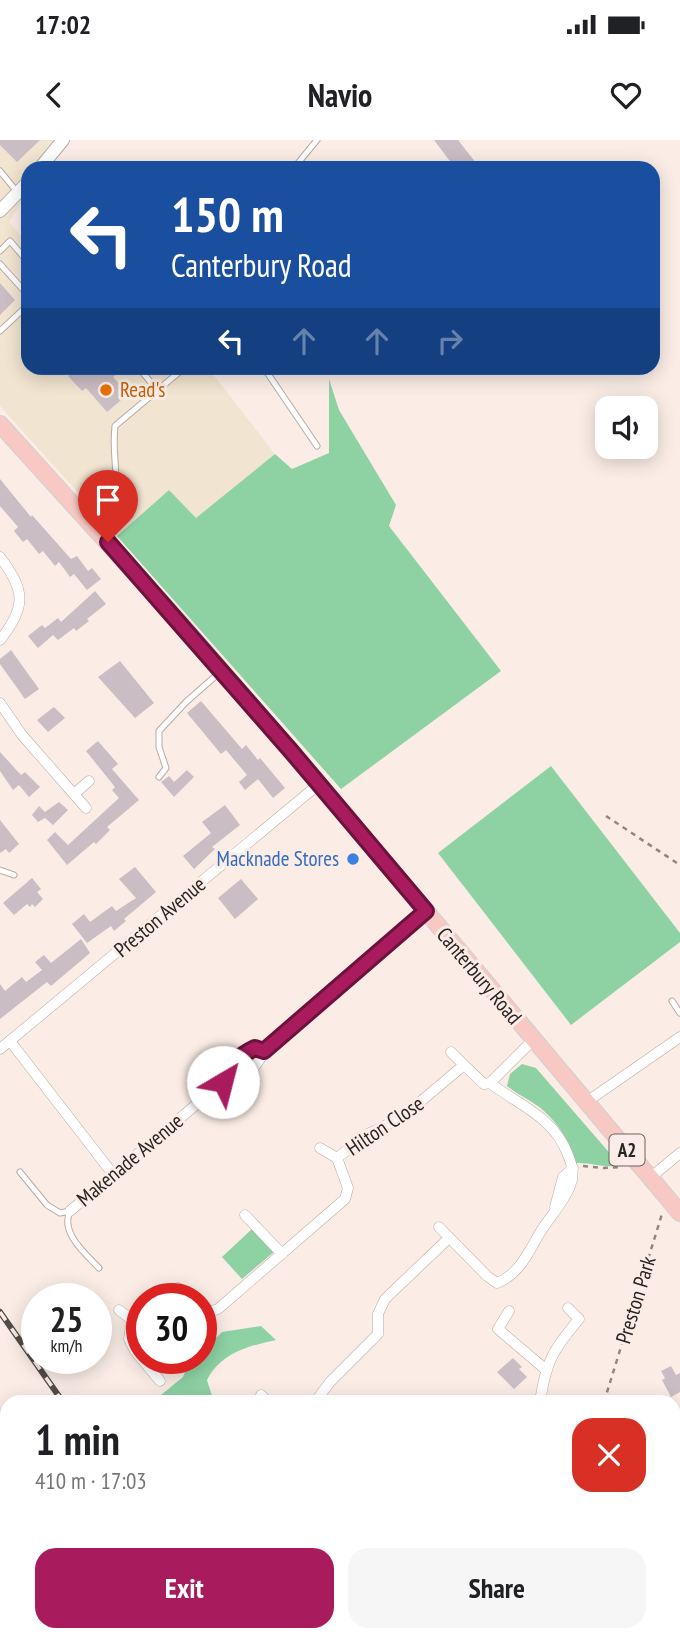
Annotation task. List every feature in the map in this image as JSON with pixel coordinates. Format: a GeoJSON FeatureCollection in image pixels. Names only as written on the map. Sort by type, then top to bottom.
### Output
{"type":"FeatureCollection","features":[{"type":"Feature","properties":{"kind":"main road","name":"Canterbury Road"},"geometry":{"type":"LineString","coordinates":[[0,424],[222,671],[680,1213]]}},
{"type":"Feature","properties":{"kind":"street"},"geometry":{"type":"LineString","coordinates":[[48,161],[63,140]]}},
{"type":"Feature","properties":{"kind":"street"},"geometry":{"type":"LineString","coordinates":[[0,211],[21,190]]}},
{"type":"Feature","properties":{"kind":"street"},"geometry":{"type":"LineString","coordinates":[[0,557],[19,586],[21,598],[18,615],[0,639]]}},
{"type":"Feature","properties":{"kind":"street"},"geometry":{"type":"LineString","coordinates":[[0,704],[22,735],[86,808]]}},
{"type":"Feature","properties":{"kind":"street"},"geometry":{"type":"LineString","coordinates":[[74,794],[89,781]]}},
{"type":"Feature","properties":{"kind":"street","name":"Preston Avenue"},"geometry":{"type":"LineString","coordinates":[[0,1049],[319,784]]}},
{"type":"Feature","properties":{"kind":"street","name":"Makenade Avenue"},"geometry":{"type":"LineString","coordinates":[[223,1082],[236,1080],[253,1070],[264,1051],[426,911]]}},
{"type":"Feature","properties":{"kind":"street"},"geometry":{"type":"LineString","coordinates":[[585,1103],[680,1037]]}},
{"type":"Feature","properties":{"kind":"street"},"geometry":{"type":"LineString","coordinates":[[451,1052],[484,1084],[490,1083],[533,1040]]}},
{"type":"Feature","properties":{"kind":"street"},"geometry":{"type":"LineString","coordinates":[[10,1041],[112,1173]]}},
{"type":"Feature","properties":{"kind":"street","name":"Makenade Avenue"},"geometry":{"type":"LineString","coordinates":[[70,1211],[223,1082],[239,1058],[255,1048],[264,1051]]}},
{"type":"Feature","properties":{"kind":"street","name":"Hilton Close"},"geometry":{"type":"LineString","coordinates":[[337,1158],[360,1139],[401,1118],[464,1065]]}},
{"type":"Feature","properties":{"kind":"street"},"geometry":{"type":"LineString","coordinates":[[439,1227],[497,1283],[508,1279],[515,1261],[537,1237],[554,1209],[563,1177],[573,1168],[558,1132],[539,1115],[516,1103],[490,1083]]}},
{"type":"Feature","properties":{"kind":"street","name":"Hilton Close"},"geometry":{"type":"LineString","coordinates":[[217,1309],[345,1199],[348,1188],[337,1158],[320,1148]]}},
{"type":"Feature","properties":{"kind":"street"},"geometry":{"type":"LineString","coordinates":[[650,1178],[680,1153]]}},
{"type":"Feature","properties":{"kind":"street"},"geometry":{"type":"LineString","coordinates":[[245,1215],[282,1254]]}},
{"type":"Feature","properties":{"kind":"street"},"geometry":{"type":"LineString","coordinates":[[324,1395],[330,1382],[378,1334],[379,1314],[385,1299],[449,1238]]}},
{"type":"Feature","properties":{"kind":"street"},"geometry":{"type":"LineString","coordinates":[[541,1395],[545,1369],[561,1340],[579,1319],[568,1308]]}},
{"type":"Feature","properties":{"kind":"street"},"geometry":{"type":"LineString","coordinates":[[120,1310],[126,1313]]}},
{"type":"Feature","properties":{"kind":"street"},"geometry":{"type":"LineString","coordinates":[[509,1311],[498,1329],[545,1369]]}},
{"type":"Feature","properties":{"kind":"street"},"geometry":{"type":"LineString","coordinates":[[154,1374],[160,1381]]}},
{"type":"Feature","properties":{"kind":"lane"},"geometry":{"type":"LineString","coordinates":[[300,161],[317,140]]}},
{"type":"Feature","properties":{"kind":"lane"},"geometry":{"type":"LineString","coordinates":[[0,171],[18,193]]}},
{"type":"Feature","properties":{"kind":"lane"},"geometry":{"type":"LineString","coordinates":[[0,251],[10,242],[21,254]]}},
{"type":"Feature","properties":{"kind":"lane"},"geometry":{"type":"LineString","coordinates":[[0,264],[21,287]]}},
{"type":"Feature","properties":{"kind":"lane"},"geometry":{"type":"LineString","coordinates":[[0,331],[21,312]]}},
{"type":"Feature","properties":{"kind":"lane"},"geometry":{"type":"LineString","coordinates":[[145,375],[157,390]]}},
{"type":"Feature","properties":{"kind":"lane"},"geometry":{"type":"LineString","coordinates":[[92,524],[108,507],[116,488],[117,466],[113,440],[115,426],[175,375]]}},
{"type":"Feature","properties":{"kind":"lane"},"geometry":{"type":"LineString","coordinates":[[269,375],[317,446]]}},
{"type":"Feature","properties":{"kind":"lane"},"geometry":{"type":"LineString","coordinates":[[159,777],[166,768],[159,747],[159,730],[222,671]]}},
{"type":"Feature","properties":{"kind":"lane"},"geometry":{"type":"LineString","coordinates":[[0,870],[13,875]]}},
{"type":"Feature","properties":{"kind":"lane"},"geometry":{"type":"LineString","coordinates":[[672,1001],[680,1013]]}},
{"type":"Feature","properties":{"kind":"lane"},"geometry":{"type":"LineString","coordinates":[[20,1172],[47,1205],[60,1213],[70,1211]]}},
{"type":"Feature","properties":{"kind":"lane"},"geometry":{"type":"LineString","coordinates":[[70,1211],[66,1219],[68,1230],[99,1268]]}},
{"type":"Feature","properties":{"kind":"path"},"geometry":{"type":"LineString","coordinates":[[606,816],[680,865]]}},
{"type":"Feature","properties":{"kind":"path"},"geometry":{"type":"LineString","coordinates":[[573,1168],[587,1165],[614,1168],[623,1166],[634,1158]]}},
{"type":"Feature","properties":{"kind":"path","name":"Preston Park"},"geometry":{"type":"LineString","coordinates":[[606,1395],[667,1198]]}},
{"type":"Feature","properties":{"kind":"shaded area"},"geometry":{"type":"Polygon","coordinates":[[[0,140],[59,140],[46,161],[21,161],[21,202],[9,222],[21,236],[21,375],[213,375],[275,454],[196,519],[169,490],[117,536],[0,406],[0,140]]]}},
{"type":"Feature","properties":{"kind":"green space"},"geometry":{"type":"Polygon","coordinates":[[[329,379],[339,410],[396,505],[389,526],[501,671],[341,789],[117,536],[169,490],[196,518],[275,454],[292,469],[329,453],[329,379]]]}},
{"type":"Feature","properties":{"kind":"green space"},"geometry":{"type":"Polygon","coordinates":[[[551,766],[680,933],[680,942],[571,1025],[438,853],[551,766]]]}},
{"type":"Feature","properties":{"kind":"green space"},"geometry":{"type":"Polygon","coordinates":[[[522,1064],[536,1068],[620,1165],[576,1163],[563,1135],[550,1116],[507,1086],[510,1074],[522,1064]]]}},
{"type":"Feature","properties":{"kind":"green space"},"geometry":{"type":"Polygon","coordinates":[[[253,1228],[275,1251],[242,1279],[222,1257],[253,1228]]]}},
{"type":"Feature","properties":{"kind":"green space"},"geometry":{"type":"Polygon","coordinates":[[[261,1326],[276,1340],[236,1352],[217,1366],[217,1337],[222,1332],[261,1326]]]}},
{"type":"Feature","properties":{"kind":"green space"},"geometry":{"type":"Polygon","coordinates":[[[184,1374],[211,1374],[207,1380],[212,1395],[161,1395],[184,1374]]]}},
{"type":"Feature","properties":{"kind":"building"},"geometry":{"type":"Polygon","coordinates":[[[0,140],[40,140],[17,162],[0,145],[0,140]]]}},
{"type":"Feature","properties":{"kind":"building"},"geometry":{"type":"Polygon","coordinates":[[[434,140],[458,140],[474,161],[450,161],[434,140]]]}},
{"type":"Feature","properties":{"kind":"building"},"geometry":{"type":"Polygon","coordinates":[[[0,283],[15,300],[0,315],[0,283]]]}},
{"type":"Feature","properties":{"kind":"building","name":"Read's"},"geometry":{"type":"Polygon","coordinates":[[[115,375],[113,377],[128,394],[107,412],[86,388],[82,391],[68,376],[115,375]]]}},
{"type":"Feature","properties":{"kind":"building"},"geometry":{"type":"Polygon","coordinates":[[[0,479],[71,559],[77,556],[88,571],[92,568],[101,579],[87,590],[74,574],[70,577],[59,562],[55,566],[43,551],[39,554],[27,539],[23,542],[14,531],[18,527],[0,506],[0,479]]]}},
{"type":"Feature","properties":{"kind":"building"},"geometry":{"type":"Polygon","coordinates":[[[95,591],[106,604],[76,631],[74,628],[58,640],[53,635],[38,648],[28,636],[42,625],[45,628],[58,618],[61,622],[95,591]]]}},
{"type":"Feature","properties":{"kind":"building"},"geometry":{"type":"Polygon","coordinates":[[[11,650],[39,689],[25,699],[0,664],[0,659],[11,650]]]}},
{"type":"Feature","properties":{"kind":"building"},"geometry":{"type":"Polygon","coordinates":[[[120,661],[154,703],[135,718],[98,677],[120,661]]]}},
{"type":"Feature","properties":{"kind":"building"},"geometry":{"type":"Polygon","coordinates":[[[201,701],[242,749],[246,745],[285,788],[273,798],[258,779],[245,790],[239,782],[247,775],[226,750],[221,754],[187,713],[201,701]]]}},
{"type":"Feature","properties":{"kind":"building"},"geometry":{"type":"Polygon","coordinates":[[[54,707],[65,718],[48,732],[37,720],[54,707]]]}},
{"type":"Feature","properties":{"kind":"building"},"geometry":{"type":"Polygon","coordinates":[[[98,741],[118,764],[112,769],[139,800],[107,827],[110,830],[96,844],[94,842],[67,865],[47,840],[55,832],[68,845],[119,798],[112,790],[115,787],[86,751],[98,741]]]}},
{"type":"Feature","properties":{"kind":"building"},"geometry":{"type":"Polygon","coordinates":[[[0,752],[21,775],[25,772],[40,787],[29,797],[19,785],[13,790],[0,771],[0,752]]]}},
{"type":"Feature","properties":{"kind":"building"},"geometry":{"type":"Polygon","coordinates":[[[187,770],[194,777],[174,797],[161,782],[169,776],[174,782],[187,770]]]}},
{"type":"Feature","properties":{"kind":"building"},"geometry":{"type":"Polygon","coordinates":[[[59,802],[68,810],[53,825],[45,818],[38,822],[32,815],[39,806],[45,812],[59,802]]]}},
{"type":"Feature","properties":{"kind":"building"},"geometry":{"type":"Polygon","coordinates":[[[225,805],[240,825],[212,847],[215,849],[194,869],[183,856],[211,833],[202,822],[225,805]]]}},
{"type":"Feature","properties":{"kind":"building"},"geometry":{"type":"Polygon","coordinates":[[[0,820],[19,844],[9,853],[6,849],[0,853],[0,820]]]}},
{"type":"Feature","properties":{"kind":"building"},"geometry":{"type":"Polygon","coordinates":[[[135,867],[156,892],[114,931],[111,926],[87,943],[72,924],[84,914],[90,922],[112,906],[116,911],[136,898],[119,879],[135,867]]]}},
{"type":"Feature","properties":{"kind":"building"},"geometry":{"type":"Polygon","coordinates":[[[32,878],[41,889],[37,892],[43,899],[35,907],[27,904],[14,915],[3,903],[32,878]]]}},
{"type":"Feature","properties":{"kind":"building"},"geometry":{"type":"Polygon","coordinates":[[[241,879],[258,899],[235,919],[218,898],[241,879]]]}},
{"type":"Feature","properties":{"kind":"building"},"geometry":{"type":"Polygon","coordinates":[[[81,939],[90,953],[51,986],[47,982],[0,1019],[0,984],[5,991],[22,977],[26,982],[42,970],[35,962],[44,955],[51,963],[81,939]]]}},
{"type":"Feature","properties":{"kind":"building"},"geometry":{"type":"Polygon","coordinates":[[[513,1358],[527,1377],[514,1389],[497,1372],[513,1358]]]}},
{"type":"Feature","properties":{"kind":"building"},"geometry":{"type":"Polygon","coordinates":[[[671,1366],[676,1375],[680,1373],[680,1392],[670,1395],[662,1380],[665,1378],[661,1371],[671,1366]]]}},
{"type":"Feature","properties":{"kind":"railway"},"geometry":{"type":"LineString","coordinates":[[0,1312],[58,1395]]}},
{"type":"Feature","properties":{"kind":"place","name":"Read's"},"geometry":{"type":"Point","coordinates":[106,390]}},
{"type":"Feature","properties":{"kind":"place","name":"Macknade Stores"},"geometry":{"type":"Point","coordinates":[353,859]}},
{"type":"Feature","properties":{"kind":"route"},"geometry":{"type":"LineString","coordinates":[[108,542],[291,751],[426,911],[264,1051],[255,1048],[239,1058],[223,1082]]}}]}
